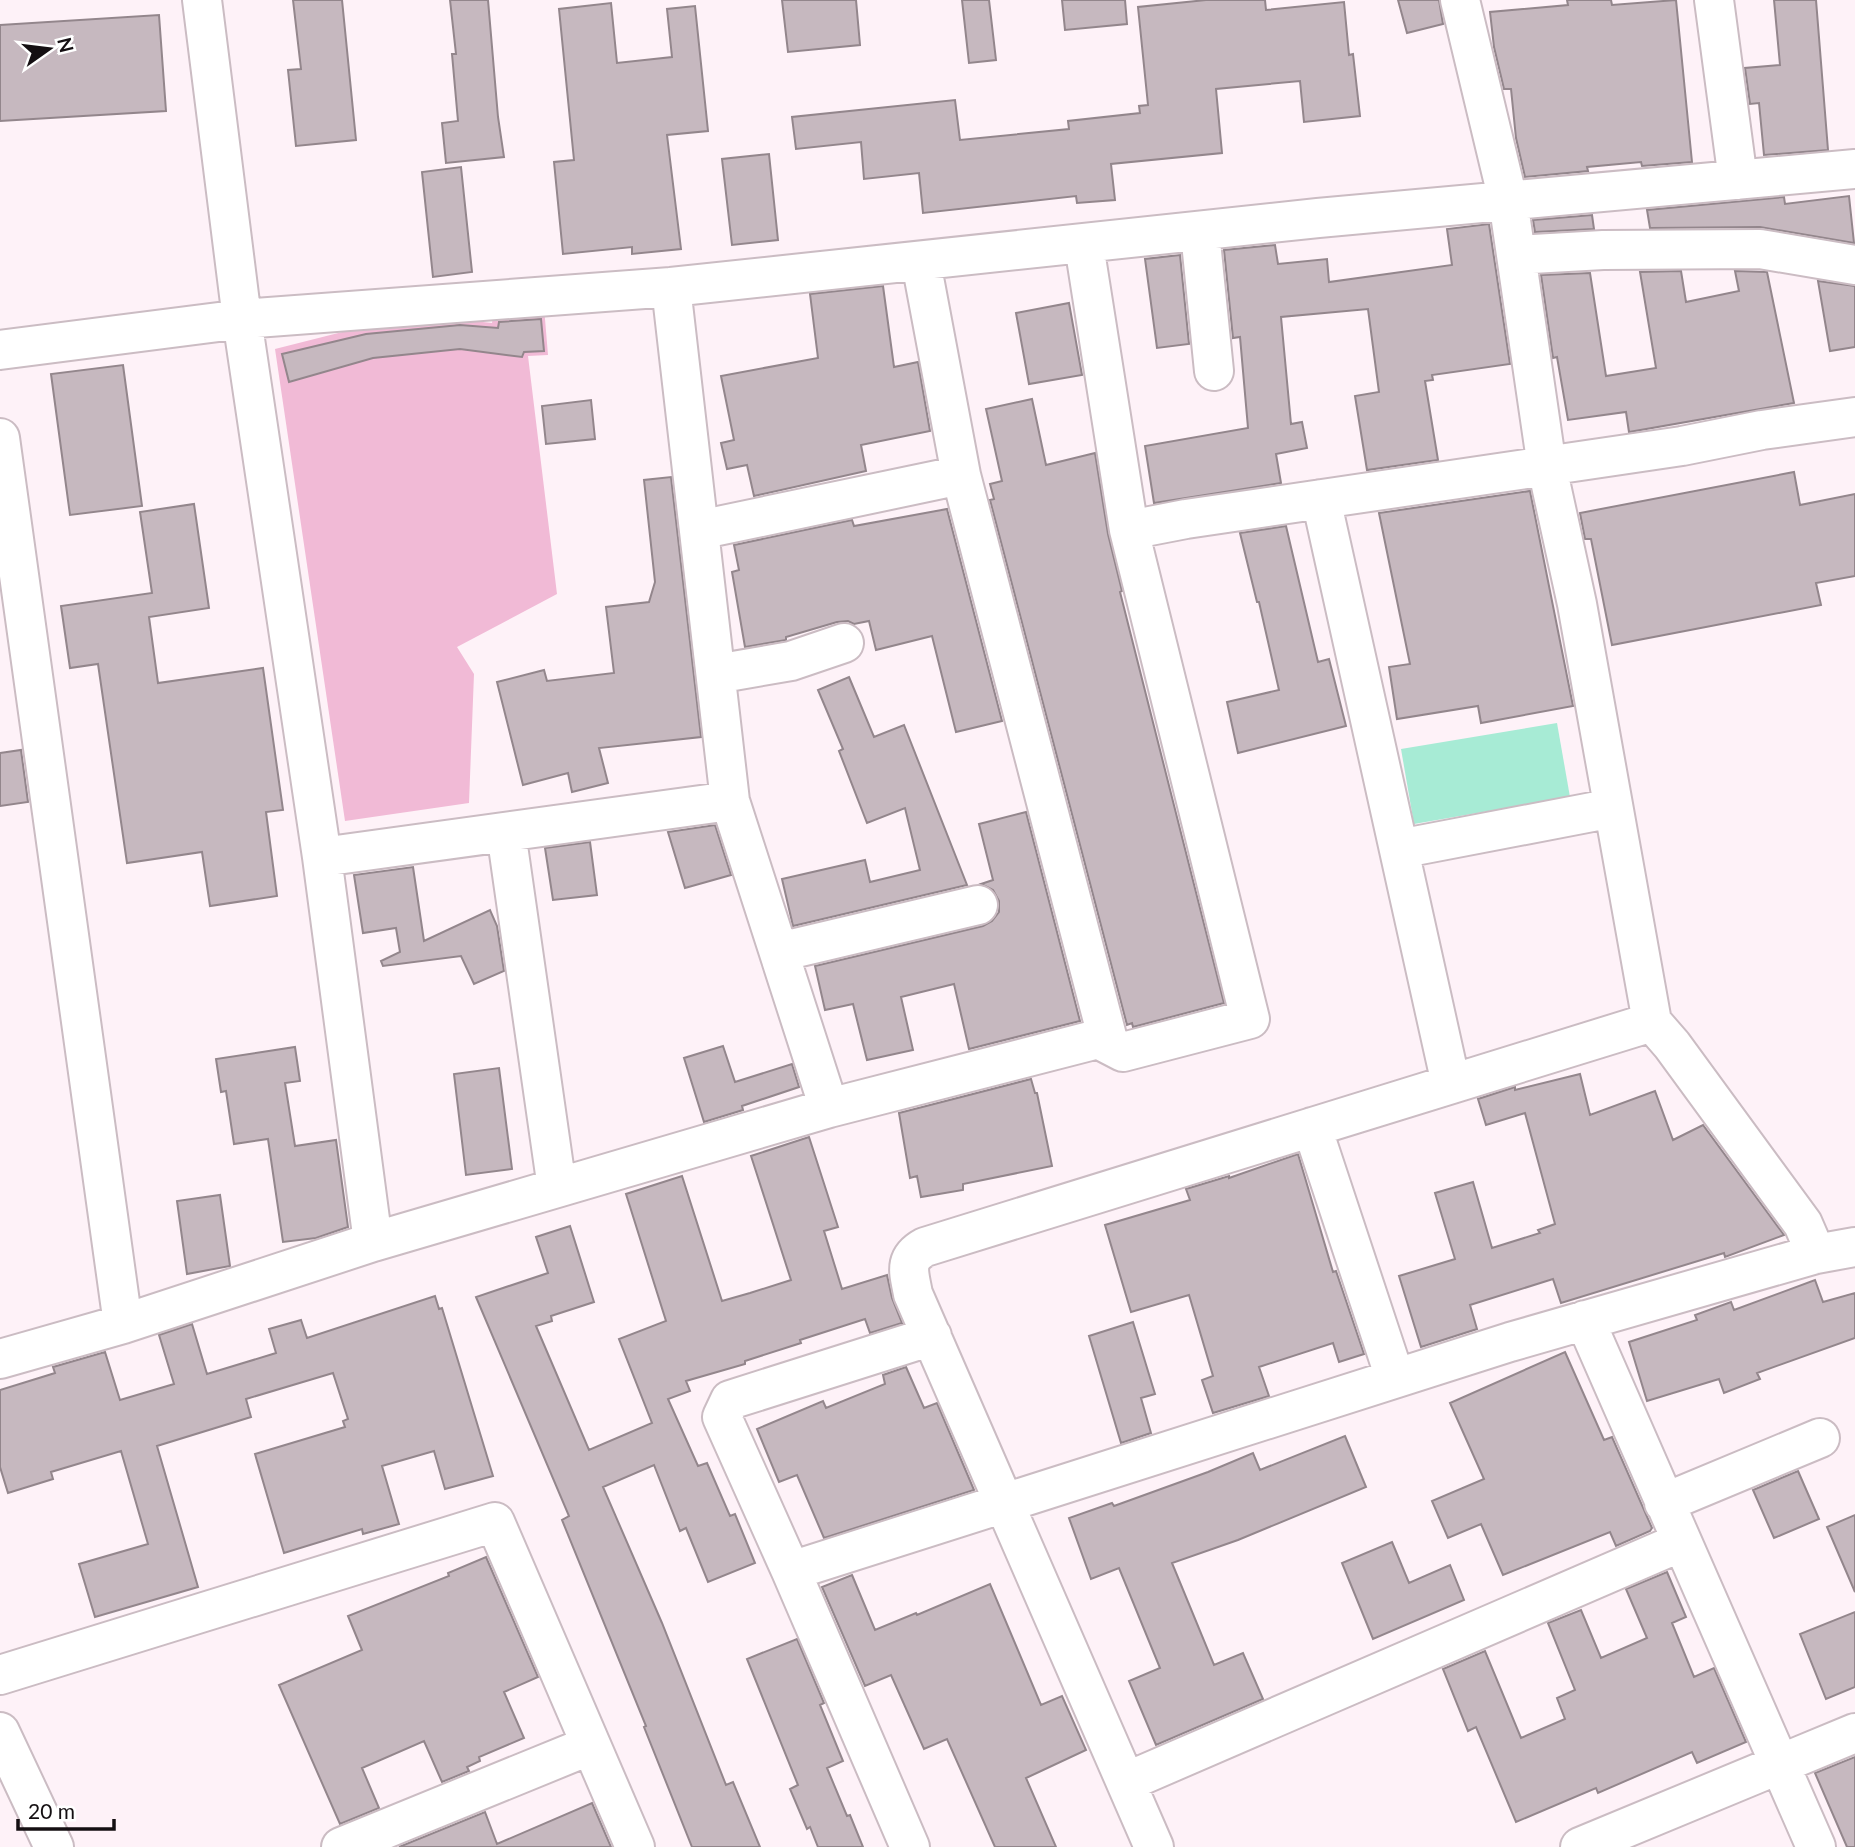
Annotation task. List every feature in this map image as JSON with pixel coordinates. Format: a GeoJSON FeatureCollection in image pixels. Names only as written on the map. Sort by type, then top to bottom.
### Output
{"type":"FeatureCollection","features":[{"type":"Feature","properties":{"kind":"street"},"geometry":{"type":"LineString","coordinates":[[202,0],[243,319],[322,857],[373,1242]]}},
{"type":"Feature","properties":{"kind":"street"},"geometry":{"type":"LineString","coordinates":[[1460,0],[1508,200],[1547,467],[1577,604],[1651,1022],[1672,1045],[1804,1224],[1816,1254]]}},
{"type":"Feature","properties":{"kind":"street"},"geometry":{"type":"LineString","coordinates":[[1714,0],[1738,180]]}},
{"type":"Feature","properties":{"kind":"street"},"geometry":{"type":"LineString","coordinates":[[0,350],[243,319],[671,287],[1508,200],[1855,169]]}},
{"type":"Feature","properties":{"kind":"street"},"geometry":{"type":"LineString","coordinates":[[1200,232],[1214,371]]}},
{"type":"Feature","properties":{"kind":"street"},"geometry":{"type":"LineString","coordinates":[[0,1359],[123,1324],[373,1242],[829,1108],[1098,1039],[1124,1052],[1250,1019],[1129,530],[1084,245]]}},
{"type":"Feature","properties":{"kind":"street"},"geometry":{"type":"LineString","coordinates":[[1516,255],[1603,250],[1760,249],[1855,265]]}},
{"type":"Feature","properties":{"kind":"street"},"geometry":{"type":"LineString","coordinates":[[921,261],[961,475],[1109,1044]]}},
{"type":"Feature","properties":{"kind":"street"},"geometry":{"type":"LineString","coordinates":[[671,287],[730,801],[829,1108]]}},
{"type":"Feature","properties":{"kind":"street"},"geometry":{"type":"LineString","coordinates":[[1129,530],[1855,417]]}},
{"type":"Feature","properties":{"kind":"street"},"geometry":{"type":"LineString","coordinates":[[0,438],[123,1324]]}},
{"type":"Feature","properties":{"kind":"street"},"geometry":{"type":"LineString","coordinates":[[699,530],[961,475]]}},
{"type":"Feature","properties":{"kind":"street"},"geometry":{"type":"LineString","coordinates":[[1321,499],[1451,1084]]}},
{"type":"Feature","properties":{"kind":"street"},"geometry":{"type":"LineString","coordinates":[[716,674],[791,662],[844,643]]}},
{"type":"Feature","properties":{"kind":"street"},"geometry":{"type":"LineString","coordinates":[[322,857],[730,801]]}},
{"type":"Feature","properties":{"kind":"street"},"geometry":{"type":"LineString","coordinates":[[1399,849],[1613,808]]}},
{"type":"Feature","properties":{"kind":"street"},"geometry":{"type":"LineString","coordinates":[[506,832],[557,1188]]}},
{"type":"Feature","properties":{"kind":"street"},"geometry":{"type":"LineString","coordinates":[[779,953],[978,905]]}},
{"type":"Feature","properties":{"kind":"street"},"geometry":{"type":"LineString","coordinates":[[1154,1847],[913,1294],[908,1267],[915,1252],[1651,1022]]}},
{"type":"Feature","properties":{"kind":"street"},"geometry":{"type":"LineString","coordinates":[[1312,1127],[1395,1378]]}},
{"type":"Feature","properties":{"kind":"street"},"geometry":{"type":"LineString","coordinates":[[791,1571],[1585,1320],[1816,1254],[1855,1247]]}},
{"type":"Feature","properties":{"kind":"street"},"geometry":{"type":"LineString","coordinates":[[1585,1320],[1816,1847]]}},
{"type":"Feature","properties":{"kind":"street"},"geometry":{"type":"LineString","coordinates":[[910,1847],[722,1417],[730,1400],[932,1336]]}},
{"type":"Feature","properties":{"kind":"street"},"geometry":{"type":"LineString","coordinates":[[1664,1503],[1820,1438]]}},
{"type":"Feature","properties":{"kind":"street"},"geometry":{"type":"LineString","coordinates":[[0,1675],[495,1522],[635,1847]]}},
{"type":"Feature","properties":{"kind":"street"},"geometry":{"type":"LineString","coordinates":[[1126,1782],[1681,1542]]}},
{"type":"Feature","properties":{"kind":"street"},"geometry":{"type":"LineString","coordinates":[[0,1732],[54,1847]]}},
{"type":"Feature","properties":{"kind":"street"},"geometry":{"type":"LineString","coordinates":[[1580,1847],[1855,1733]]}},
{"type":"Feature","properties":{"kind":"street"},"geometry":{"type":"LineString","coordinates":[[341,1847],[591,1745]]}},
{"type":"Feature","properties":{"kind":"shaded area"},"geometry":{"type":"Polygon","coordinates":[[[544,307],[548,355],[528,356],[557,594],[457,647],[474,674],[469,803],[345,821],[275,349],[362,327],[446,318],[492,323],[494,311],[544,307]]]}},
{"type":"Feature","properties":{"kind":"shaded area"},"geometry":{"type":"Polygon","coordinates":[[[1557,723],[1570,797],[1414,824],[1401,749],[1557,723]]]}},
{"type":"Feature","properties":{"kind":"building"},"geometry":{"type":"Polygon","coordinates":[[[293,0],[342,0],[356,140],[296,146],[288,70],[301,69],[293,0]]]}},
{"type":"Feature","properties":{"kind":"building"},"geometry":{"type":"Polygon","coordinates":[[[450,0],[488,0],[504,157],[446,163],[442,123],[458,121],[452,54],[456,54],[450,0]]]}},
{"type":"Feature","properties":{"kind":"building"},"geometry":{"type":"Polygon","coordinates":[[[782,0],[856,0],[860,45],[788,52],[782,0]]]}},
{"type":"Feature","properties":{"kind":"building"},"geometry":{"type":"Polygon","coordinates":[[[962,0],[989,0],[996,60],[969,63],[962,0]]]}},
{"type":"Feature","properties":{"kind":"building"},"geometry":{"type":"Polygon","coordinates":[[[1062,0],[1125,0],[1127,24],[1065,30],[1062,0]]]}},
{"type":"Feature","properties":{"kind":"building"},"geometry":{"type":"Polygon","coordinates":[[[1206,0],[1265,0],[1266,10],[1344,2],[1349,55],[1353,54],[1360,116],[1304,122],[1300,81],[1216,89],[1222,153],[1111,164],[1115,200],[1077,203],[1076,196],[923,213],[919,173],[864,179],[861,142],[796,149],[792,117],[955,100],[960,140],[1069,129],[1068,121],[1140,113],[1139,106],[1148,105],[1138,7],[1206,0]]]}},
{"type":"Feature","properties":{"kind":"building"},"geometry":{"type":"Polygon","coordinates":[[[1398,0],[1439,0],[1443,24],[1407,33],[1398,0]]]}},
{"type":"Feature","properties":{"kind":"building"},"geometry":{"type":"Polygon","coordinates":[[[1567,0],[1611,0],[1612,5],[1676,0],[1692,162],[1642,166],[1641,162],[1587,167],[1588,171],[1525,177],[1516,138],[1511,89],[1504,89],[1494,47],[1490,12],[1568,5],[1567,0]]]}},
{"type":"Feature","properties":{"kind":"building"},"geometry":{"type":"Polygon","coordinates":[[[1774,0],[1816,0],[1828,150],[1764,155],[1759,103],[1750,104],[1745,68],[1780,65],[1774,0]]]}},
{"type":"Feature","properties":{"kind":"building"},"geometry":{"type":"Polygon","coordinates":[[[611,3],[617,63],[672,57],[667,9],[695,6],[708,131],[667,135],[681,249],[632,254],[632,247],[563,254],[554,162],[574,160],[559,9],[611,3]]]}},
{"type":"Feature","properties":{"kind":"building"},"geometry":{"type":"Polygon","coordinates":[[[159,15],[166,111],[0,121],[0,25],[159,15]]]}},
{"type":"Feature","properties":{"kind":"building"},"geometry":{"type":"Polygon","coordinates":[[[769,154],[778,240],[732,245],[722,159],[769,154]]]}},
{"type":"Feature","properties":{"kind":"building"},"geometry":{"type":"Polygon","coordinates":[[[461,167],[472,272],[433,277],[422,172],[461,167]]]}},
{"type":"Feature","properties":{"kind":"building"},"geometry":{"type":"Polygon","coordinates":[[[1849,196],[1854,243],[1760,227],[1650,228],[1647,210],[1784,197],[1785,204],[1849,196]]]}},
{"type":"Feature","properties":{"kind":"building"},"geometry":{"type":"Polygon","coordinates":[[[1592,215],[1594,229],[1535,232],[1533,220],[1592,215]]]}},
{"type":"Feature","properties":{"kind":"building"},"geometry":{"type":"Polygon","coordinates":[[[1489,224],[1510,364],[1432,375],[1433,380],[1425,381],[1438,460],[1367,470],[1355,396],[1379,392],[1368,309],[1281,317],[1291,424],[1302,422],[1307,448],[1276,454],[1281,483],[1154,503],[1145,446],[1248,428],[1240,337],[1233,338],[1224,250],[1275,245],[1278,264],[1327,259],[1329,282],[1452,265],[1447,229],[1489,224]]]}},
{"type":"Feature","properties":{"kind":"building"},"geometry":{"type":"Polygon","coordinates":[[[1180,255],[1189,344],[1157,348],[1145,259],[1180,255]]]}},
{"type":"Feature","properties":{"kind":"building"},"geometry":{"type":"Polygon","coordinates":[[[1681,271],[1686,302],[1739,291],[1735,271],[1767,272],[1794,403],[1629,432],[1626,412],[1568,420],[1557,357],[1553,358],[1541,275],[1590,273],[1606,376],[1656,368],[1640,272],[1681,271]]]}},
{"type":"Feature","properties":{"kind":"building"},"geometry":{"type":"Polygon","coordinates":[[[1818,281],[1855,286],[1855,347],[1830,351],[1818,281]]]}},
{"type":"Feature","properties":{"kind":"building"},"geometry":{"type":"Polygon","coordinates":[[[883,286],[894,367],[918,362],[930,431],[861,445],[866,471],[754,496],[747,465],[727,469],[721,443],[734,440],[721,376],[818,358],[810,294],[883,286]]]}},
{"type":"Feature","properties":{"kind":"building"},"geometry":{"type":"Polygon","coordinates":[[[1069,303],[1082,375],[1029,384],[1016,313],[1069,303]]]}},
{"type":"Feature","properties":{"kind":"building"},"geometry":{"type":"Polygon","coordinates":[[[541,319],[544,351],[524,352],[522,357],[460,349],[373,358],[289,382],[282,354],[366,334],[460,325],[498,328],[499,322],[541,319]]]}},
{"type":"Feature","properties":{"kind":"building"},"geometry":{"type":"Polygon","coordinates":[[[123,365],[142,506],[70,515],[51,374],[123,365]]]}},
{"type":"Feature","properties":{"kind":"building"},"geometry":{"type":"Polygon","coordinates":[[[1032,399],[1046,465],[1095,453],[1108,534],[1122,591],[1120,592],[1224,1003],[1133,1027],[1132,1023],[1127,1025],[990,500],[994,499],[990,484],[1002,481],[986,409],[1032,399]]]}},
{"type":"Feature","properties":{"kind":"building"},"geometry":{"type":"Polygon","coordinates":[[[591,400],[595,439],[546,444],[542,406],[591,400]]]}},
{"type":"Feature","properties":{"kind":"building"},"geometry":{"type":"Polygon","coordinates":[[[1794,472],[1800,505],[1855,494],[1855,576],[1816,583],[1821,605],[1612,645],[1591,539],[1585,539],[1580,513],[1794,472]]]}},
{"type":"Feature","properties":{"kind":"building"},"geometry":{"type":"Polygon","coordinates":[[[671,477],[701,737],[599,748],[608,783],[572,792],[568,773],[523,785],[497,682],[544,670],[547,681],[614,673],[606,607],[649,602],[655,582],[644,480],[671,477]]]}},
{"type":"Feature","properties":{"kind":"building"},"geometry":{"type":"Polygon","coordinates":[[[1530,491],[1573,706],[1481,723],[1478,706],[1397,719],[1389,667],[1410,664],[1379,513],[1530,491]]]}},
{"type":"Feature","properties":{"kind":"building"},"geometry":{"type":"Polygon","coordinates":[[[194,504],[209,608],[149,617],[158,683],[263,668],[283,810],[266,812],[277,896],[210,906],[202,852],[127,863],[98,664],[70,668],[61,606],[152,593],[140,512],[194,504]]]}},
{"type":"Feature","properties":{"kind":"building"},"geometry":{"type":"Polygon","coordinates":[[[947,509],[1002,721],[956,732],[932,636],[876,650],[869,621],[854,624],[848,621],[786,637],[786,640],[745,647],[732,572],[739,570],[734,545],[852,520],[854,526],[947,509]]]}},
{"type":"Feature","properties":{"kind":"building"},"geometry":{"type":"Polygon","coordinates":[[[1286,526],[1318,662],[1329,659],[1346,726],[1238,753],[1227,702],[1279,690],[1240,533],[1286,526]]]}},
{"type":"Feature","properties":{"kind":"building"},"geometry":{"type":"Polygon","coordinates":[[[849,677],[874,737],[904,725],[967,885],[793,926],[782,879],[865,860],[870,882],[920,870],[905,808],[867,823],[839,751],[843,749],[818,690],[849,677]]]}},
{"type":"Feature","properties":{"kind":"building"},"geometry":{"type":"Polygon","coordinates":[[[21,750],[28,802],[0,806],[0,753],[21,750]]]}},
{"type":"Feature","properties":{"kind":"building"},"geometry":{"type":"Polygon","coordinates":[[[1026,812],[1080,1021],[969,1049],[954,984],[901,997],[913,1050],[867,1060],[853,1004],[825,1010],[815,966],[983,926],[992,921],[999,912],[999,901],[993,890],[981,884],[993,880],[979,824],[1026,812]]]}},
{"type":"Feature","properties":{"kind":"building"},"geometry":{"type":"Polygon","coordinates":[[[715,825],[731,875],[685,888],[668,832],[715,825]]]}},
{"type":"Feature","properties":{"kind":"building"},"geometry":{"type":"Polygon","coordinates":[[[590,842],[597,895],[553,900],[545,848],[590,842]]]}},
{"type":"Feature","properties":{"kind":"building"},"geometry":{"type":"Polygon","coordinates":[[[413,867],[424,941],[490,910],[497,926],[504,971],[474,984],[461,956],[383,966],[381,961],[400,952],[396,928],[363,933],[354,875],[413,867]]]}},
{"type":"Feature","properties":{"kind":"building"},"geometry":{"type":"Polygon","coordinates":[[[723,1046],[735,1082],[792,1064],[799,1087],[742,1106],[743,1110],[704,1122],[684,1058],[723,1046]]]}},
{"type":"Feature","properties":{"kind":"building"},"geometry":{"type":"Polygon","coordinates":[[[295,1047],[300,1081],[285,1083],[295,1146],[336,1140],[348,1227],[316,1238],[283,1242],[268,1139],[234,1144],[226,1091],[221,1092],[216,1059],[295,1047]]]}},
{"type":"Feature","properties":{"kind":"building"},"geometry":{"type":"Polygon","coordinates":[[[499,1068],[512,1169],[466,1175],[454,1074],[499,1068]]]}},
{"type":"Feature","properties":{"kind":"building"},"geometry":{"type":"Polygon","coordinates":[[[1580,1074],[1590,1115],[1655,1091],[1673,1140],[1703,1125],[1784,1235],[1725,1257],[1724,1253],[1561,1303],[1553,1279],[1470,1305],[1477,1329],[1421,1347],[1399,1276],[1455,1259],[1435,1193],[1473,1182],[1492,1248],[1540,1233],[1538,1230],[1555,1224],[1525,1113],[1486,1125],[1478,1099],[1515,1087],[1515,1090],[1580,1074]]]}},
{"type":"Feature","properties":{"kind":"building"},"geometry":{"type":"Polygon","coordinates":[[[1031,1079],[1037,1093],[1052,1166],[963,1184],[963,1190],[921,1197],[917,1176],[910,1178],[899,1113],[1031,1079]]]}},
{"type":"Feature","properties":{"kind":"building"},"geometry":{"type":"Polygon","coordinates":[[[809,1137],[838,1227],[824,1231],[842,1289],[887,1275],[902,1323],[870,1333],[865,1319],[800,1340],[801,1343],[745,1361],[745,1364],[686,1381],[690,1391],[668,1399],[698,1466],[707,1463],[730,1516],[735,1514],[755,1563],[708,1582],[686,1528],[680,1531],[654,1465],[603,1487],[662,1623],[726,1785],[733,1782],[760,1847],[692,1847],[562,1520],[569,1516],[476,1297],[548,1273],[536,1237],[570,1226],[594,1302],[551,1316],[552,1321],[536,1326],[589,1450],[652,1423],[619,1339],[666,1321],[626,1194],[682,1176],[722,1301],[750,1293],[791,1280],[751,1156],[809,1137]]]}},
{"type":"Feature","properties":{"kind":"building"},"geometry":{"type":"Polygon","coordinates":[[[1298,1154],[1333,1272],[1336,1271],[1364,1354],[1339,1362],[1333,1343],[1259,1367],[1269,1396],[1213,1413],[1202,1380],[1213,1376],[1189,1295],[1131,1312],[1105,1225],[1190,1200],[1186,1189],[1229,1178],[1298,1154]]]}},
{"type":"Feature","properties":{"kind":"building"},"geometry":{"type":"Polygon","coordinates":[[[220,1195],[230,1266],[187,1274],[177,1201],[220,1195]]]}},
{"type":"Feature","properties":{"kind":"building"},"geometry":{"type":"Polygon","coordinates":[[[1815,1280],[1823,1302],[1855,1293],[1855,1338],[1757,1373],[1760,1379],[1724,1393],[1719,1379],[1647,1401],[1629,1342],[1697,1320],[1695,1315],[1731,1302],[1734,1310],[1815,1280]]]}},
{"type":"Feature","properties":{"kind":"building"},"geometry":{"type":"Polygon","coordinates":[[[435,1296],[439,1309],[442,1308],[493,1476],[445,1489],[434,1451],[382,1466],[399,1524],[363,1534],[362,1529],[284,1553],[255,1454],[345,1427],[343,1421],[348,1419],[333,1373],[246,1399],[251,1417],[157,1446],[198,1587],[95,1617],[79,1564],[148,1544],[121,1451],[51,1472],[53,1479],[8,1493],[0,1467],[0,1390],[55,1373],[53,1367],[105,1352],[120,1400],[174,1384],[159,1335],[192,1324],[207,1374],[276,1353],[269,1329],[301,1320],[307,1338],[435,1296]]]}},
{"type":"Feature","properties":{"kind":"building"},"geometry":{"type":"Polygon","coordinates":[[[1133,1322],[1155,1394],[1141,1398],[1151,1433],[1121,1443],[1089,1336],[1133,1322]]]}},
{"type":"Feature","properties":{"kind":"building"},"geometry":{"type":"Polygon","coordinates":[[[1565,1352],[1604,1440],[1612,1437],[1652,1528],[1616,1546],[1610,1532],[1503,1575],[1481,1524],[1448,1538],[1432,1501],[1484,1479],[1450,1403],[1565,1352]]]}},
{"type":"Feature","properties":{"kind":"building"},"geometry":{"type":"Polygon","coordinates":[[[906,1367],[924,1408],[937,1403],[974,1490],[824,1538],[797,1475],[779,1482],[757,1429],[823,1401],[826,1408],[885,1384],[883,1375],[906,1367]]]}},
{"type":"Feature","properties":{"kind":"building"},"geometry":{"type":"Polygon","coordinates":[[[1345,1436],[1366,1487],[1238,1540],[1172,1563],[1214,1665],[1243,1653],[1263,1699],[1156,1745],[1129,1681],[1160,1668],[1119,1568],[1091,1579],[1069,1518],[1112,1503],[1114,1506],[1253,1453],[1260,1470],[1345,1436]]]}},
{"type":"Feature","properties":{"kind":"building"},"geometry":{"type":"Polygon","coordinates":[[[1798,1471],[1819,1519],[1774,1538],[1753,1490],[1798,1471]]]}},
{"type":"Feature","properties":{"kind":"building"},"geometry":{"type":"Polygon","coordinates":[[[1855,1515],[1855,1592],[1827,1527],[1855,1515]]]}},
{"type":"Feature","properties":{"kind":"building"},"geometry":{"type":"Polygon","coordinates":[[[1392,1542],[1409,1583],[1450,1565],[1464,1600],[1373,1639],[1342,1563],[1392,1542]]]}},
{"type":"Feature","properties":{"kind":"building"},"geometry":{"type":"Polygon","coordinates":[[[486,1557],[538,1677],[504,1692],[524,1738],[479,1757],[480,1761],[467,1767],[469,1771],[442,1782],[424,1741],[362,1768],[379,1808],[340,1824],[279,1685],[362,1650],[348,1616],[449,1576],[448,1573],[486,1557]]]}},
{"type":"Feature","properties":{"kind":"building"},"geometry":{"type":"Polygon","coordinates":[[[1667,1572],[1686,1617],[1672,1623],[1694,1677],[1714,1668],[1746,1742],[1697,1763],[1692,1752],[1598,1793],[1596,1788],[1516,1822],[1476,1727],[1468,1731],[1443,1669],[1485,1651],[1521,1738],[1565,1719],[1557,1698],[1575,1690],[1548,1623],[1581,1610],[1601,1658],[1647,1638],[1626,1589],[1667,1572]]]}},
{"type":"Feature","properties":{"kind":"building"},"geometry":{"type":"Polygon","coordinates":[[[852,1575],[875,1630],[990,1584],[1041,1705],[1062,1696],[1086,1750],[1026,1778],[1056,1847],[995,1847],[947,1739],[924,1749],[891,1675],[865,1686],[822,1587],[852,1575]]]}},
{"type":"Feature","properties":{"kind":"building"},"geometry":{"type":"Polygon","coordinates":[[[1855,1612],[1855,1687],[1826,1699],[1800,1634],[1855,1612]]]}},
{"type":"Feature","properties":{"kind":"building"},"geometry":{"type":"Polygon","coordinates":[[[797,1639],[824,1703],[820,1705],[843,1761],[827,1768],[863,1847],[818,1847],[790,1789],[798,1785],[747,1659],[797,1639]]]}},
{"type":"Feature","properties":{"kind":"building"},"geometry":{"type":"Polygon","coordinates":[[[1855,1757],[1855,1847],[1847,1847],[1815,1773],[1855,1757]]]}},
{"type":"Feature","properties":{"kind":"building"},"geometry":{"type":"Polygon","coordinates":[[[592,1803],[611,1847],[399,1847],[485,1812],[497,1844],[592,1803]]]}}]}
